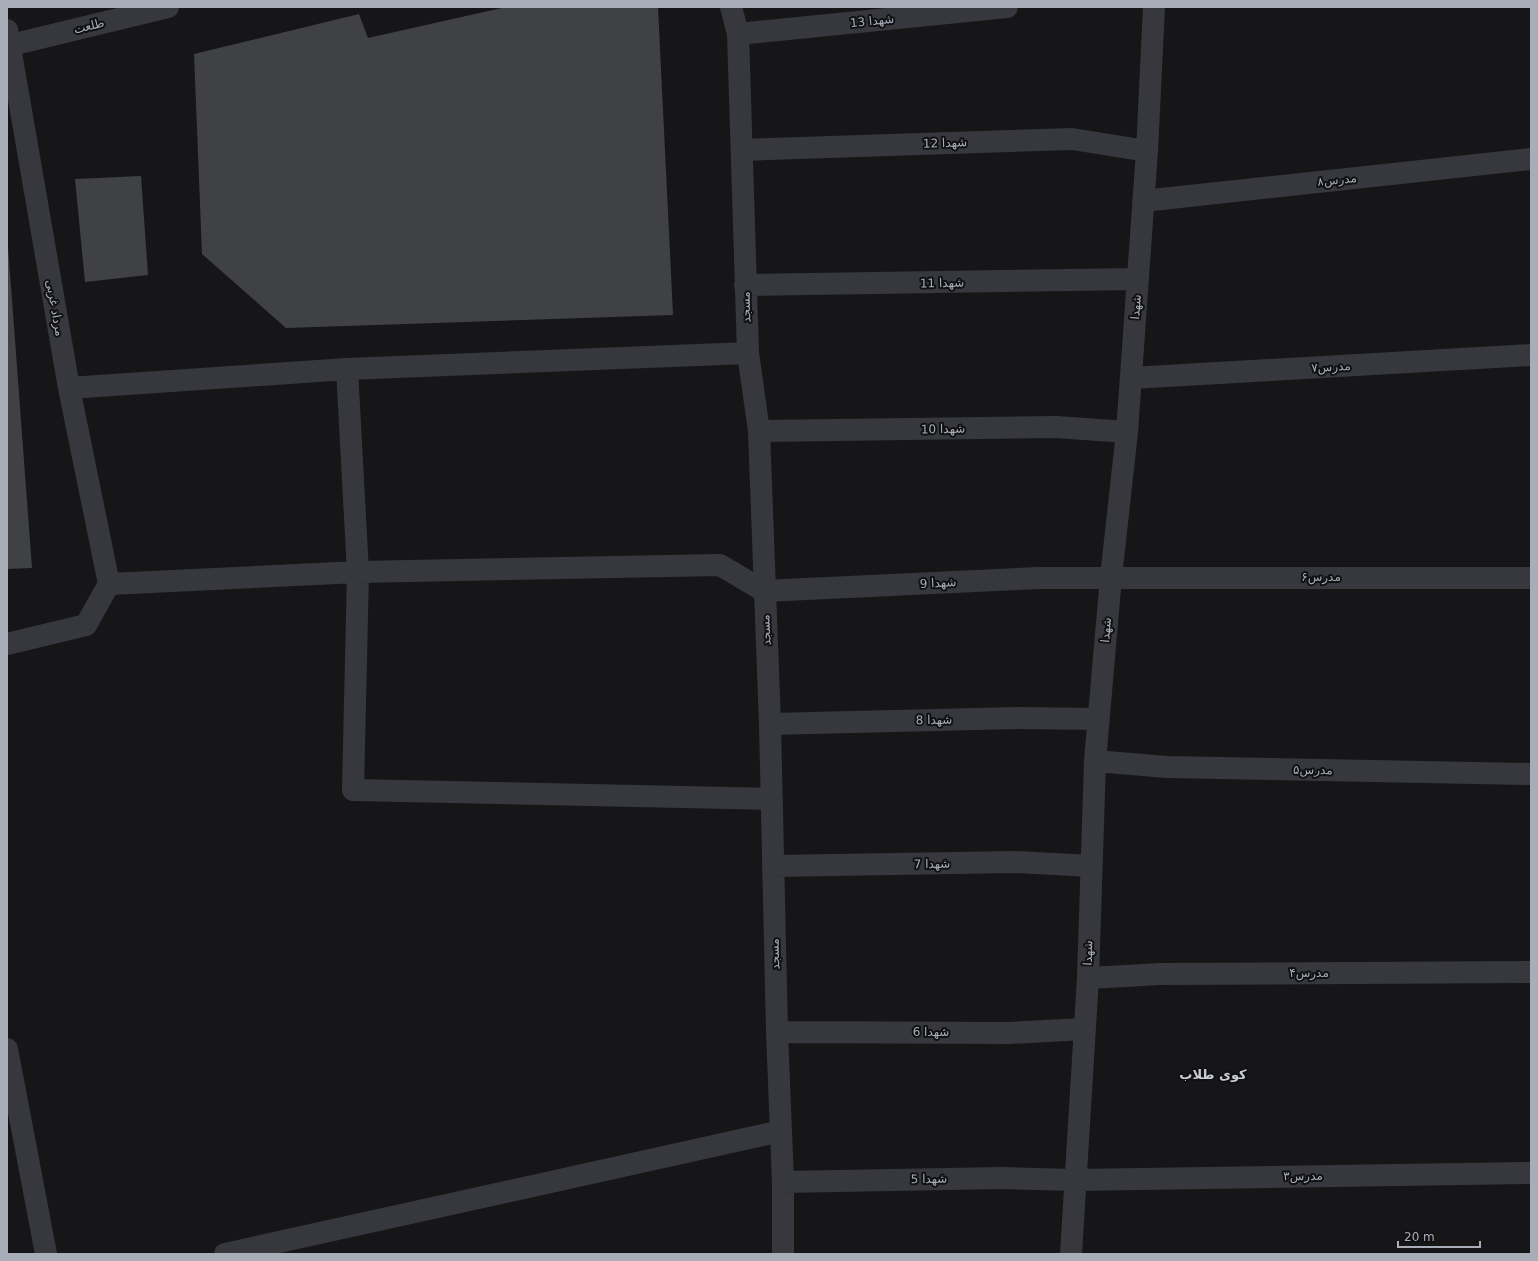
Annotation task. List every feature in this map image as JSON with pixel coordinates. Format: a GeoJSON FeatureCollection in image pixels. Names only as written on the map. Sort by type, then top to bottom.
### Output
{"type":"FeatureCollection","features":[{"type":"Feature","properties":{"kind":"street","name":"طلعت"},"geometry":{"type":"LineString","coordinates":[[9,38],[168,7]]}},
{"type":"Feature","properties":{"kind":"street","name":"مسجد"},"geometry":{"type":"LineString","coordinates":[[731,7],[738,34],[748,353],[759,431],[770,724],[783,1182],[783,1254]]}},
{"type":"Feature","properties":{"kind":"street","name":"شهدا 13"},"geometry":{"type":"LineString","coordinates":[[738,34],[1007,7]]}},
{"type":"Feature","properties":{"kind":"street","name":"شهدا"},"geometry":{"type":"LineString","coordinates":[[1071,1254],[1088,978],[1095,761],[1111,577],[1127,432],[1147,150],[1154,7]]}},
{"type":"Feature","properties":{"kind":"street","name":"مرداد غربی"},"geometry":{"type":"LineString","coordinates":[[9,38],[69,388],[109,584]]}},
{"type":"Feature","properties":{"kind":"street","name":"شهدا 12"},"geometry":{"type":"LineString","coordinates":[[742,150],[1072,138],[1147,150]]}},
{"type":"Feature","properties":{"kind":"street","name":"مدرس۸"},"geometry":{"type":"LineString","coordinates":[[1143,201],[1531,159]]}},
{"type":"Feature","properties":{"kind":"street","name":"شهدا 11"},"geometry":{"type":"LineString","coordinates":[[745,285],[1138,279]]}},
{"type":"Feature","properties":{"kind":"street"},"geometry":{"type":"LineString","coordinates":[[69,388],[347,369],[748,353]]}},
{"type":"Feature","properties":{"kind":"street","name":"مدرس۷"},"geometry":{"type":"LineString","coordinates":[[1131,378],[1531,355]]}},
{"type":"Feature","properties":{"kind":"street"},"geometry":{"type":"LineString","coordinates":[[347,369],[358,572],[353,790],[772,799]]}},
{"type":"Feature","properties":{"kind":"street","name":"شهدا 10"},"geometry":{"type":"LineString","coordinates":[[759,431],[1056,427],[1127,432]]}},
{"type":"Feature","properties":{"kind":"street"},"geometry":{"type":"LineString","coordinates":[[7,644],[86,625],[109,584],[358,572],[720,565],[764,591]]}},
{"type":"Feature","properties":{"kind":"street","name":"شهدا 9"},"geometry":{"type":"LineString","coordinates":[[764,591],[1038,578],[1111,577]]}},
{"type":"Feature","properties":{"kind":"street","name":"مدرس۶"},"geometry":{"type":"LineString","coordinates":[[1111,577],[1531,578]]}},
{"type":"Feature","properties":{"kind":"street","name":"شهدا 8"},"geometry":{"type":"LineString","coordinates":[[770,724],[1017,718],[1098,719]]}},
{"type":"Feature","properties":{"kind":"street","name":"مدرس۵"},"geometry":{"type":"LineString","coordinates":[[1095,761],[1167,767],[1531,774]]}},
{"type":"Feature","properties":{"kind":"street","name":"شهدا 7"},"geometry":{"type":"LineString","coordinates":[[773,866],[1014,862],[1091,866]]}},
{"type":"Feature","properties":{"kind":"street","name":"مدرس۴"},"geometry":{"type":"LineString","coordinates":[[1088,978],[1168,974],[1531,972]]}},
{"type":"Feature","properties":{"kind":"street","name":"شهدا 6"},"geometry":{"type":"LineString","coordinates":[[778,1032],[1009,1033],[1084,1029]]}},
{"type":"Feature","properties":{"kind":"street"},"geometry":{"type":"LineString","coordinates":[[7,1049],[46,1254]]}},
{"type":"Feature","properties":{"kind":"street"},"geometry":{"type":"LineString","coordinates":[[224,1254],[781,1131]]}},
{"type":"Feature","properties":{"kind":"street","name":"مدرس۳"},"geometry":{"type":"LineString","coordinates":[[1076,1180],[1531,1173]]}},
{"type":"Feature","properties":{"kind":"street","name":"شهدا 5"},"geometry":{"type":"LineString","coordinates":[[783,1182],[1002,1178],[1076,1180]]}},
{"type":"Feature","properties":{"kind":"building"},"geometry":{"type":"Polygon","coordinates":[[[506,7],[658,7],[673,315],[286,328],[202,254],[194,54],[359,14],[368,38],[506,7]]]}},
{"type":"Feature","properties":{"kind":"building"},"geometry":{"type":"Polygon","coordinates":[[[141,176],[148,275],[85,282],[75,179],[141,176]]]}},
{"type":"Feature","properties":{"kind":"building"},"geometry":{"type":"Polygon","coordinates":[[[7,246],[32,568],[7,569],[7,246]]]}},
{"type":"Feature","properties":{"kind":"district","name":"کوی طلاب"},"geometry":{"type":"Point","coordinates":[1213,1074]}}]}
